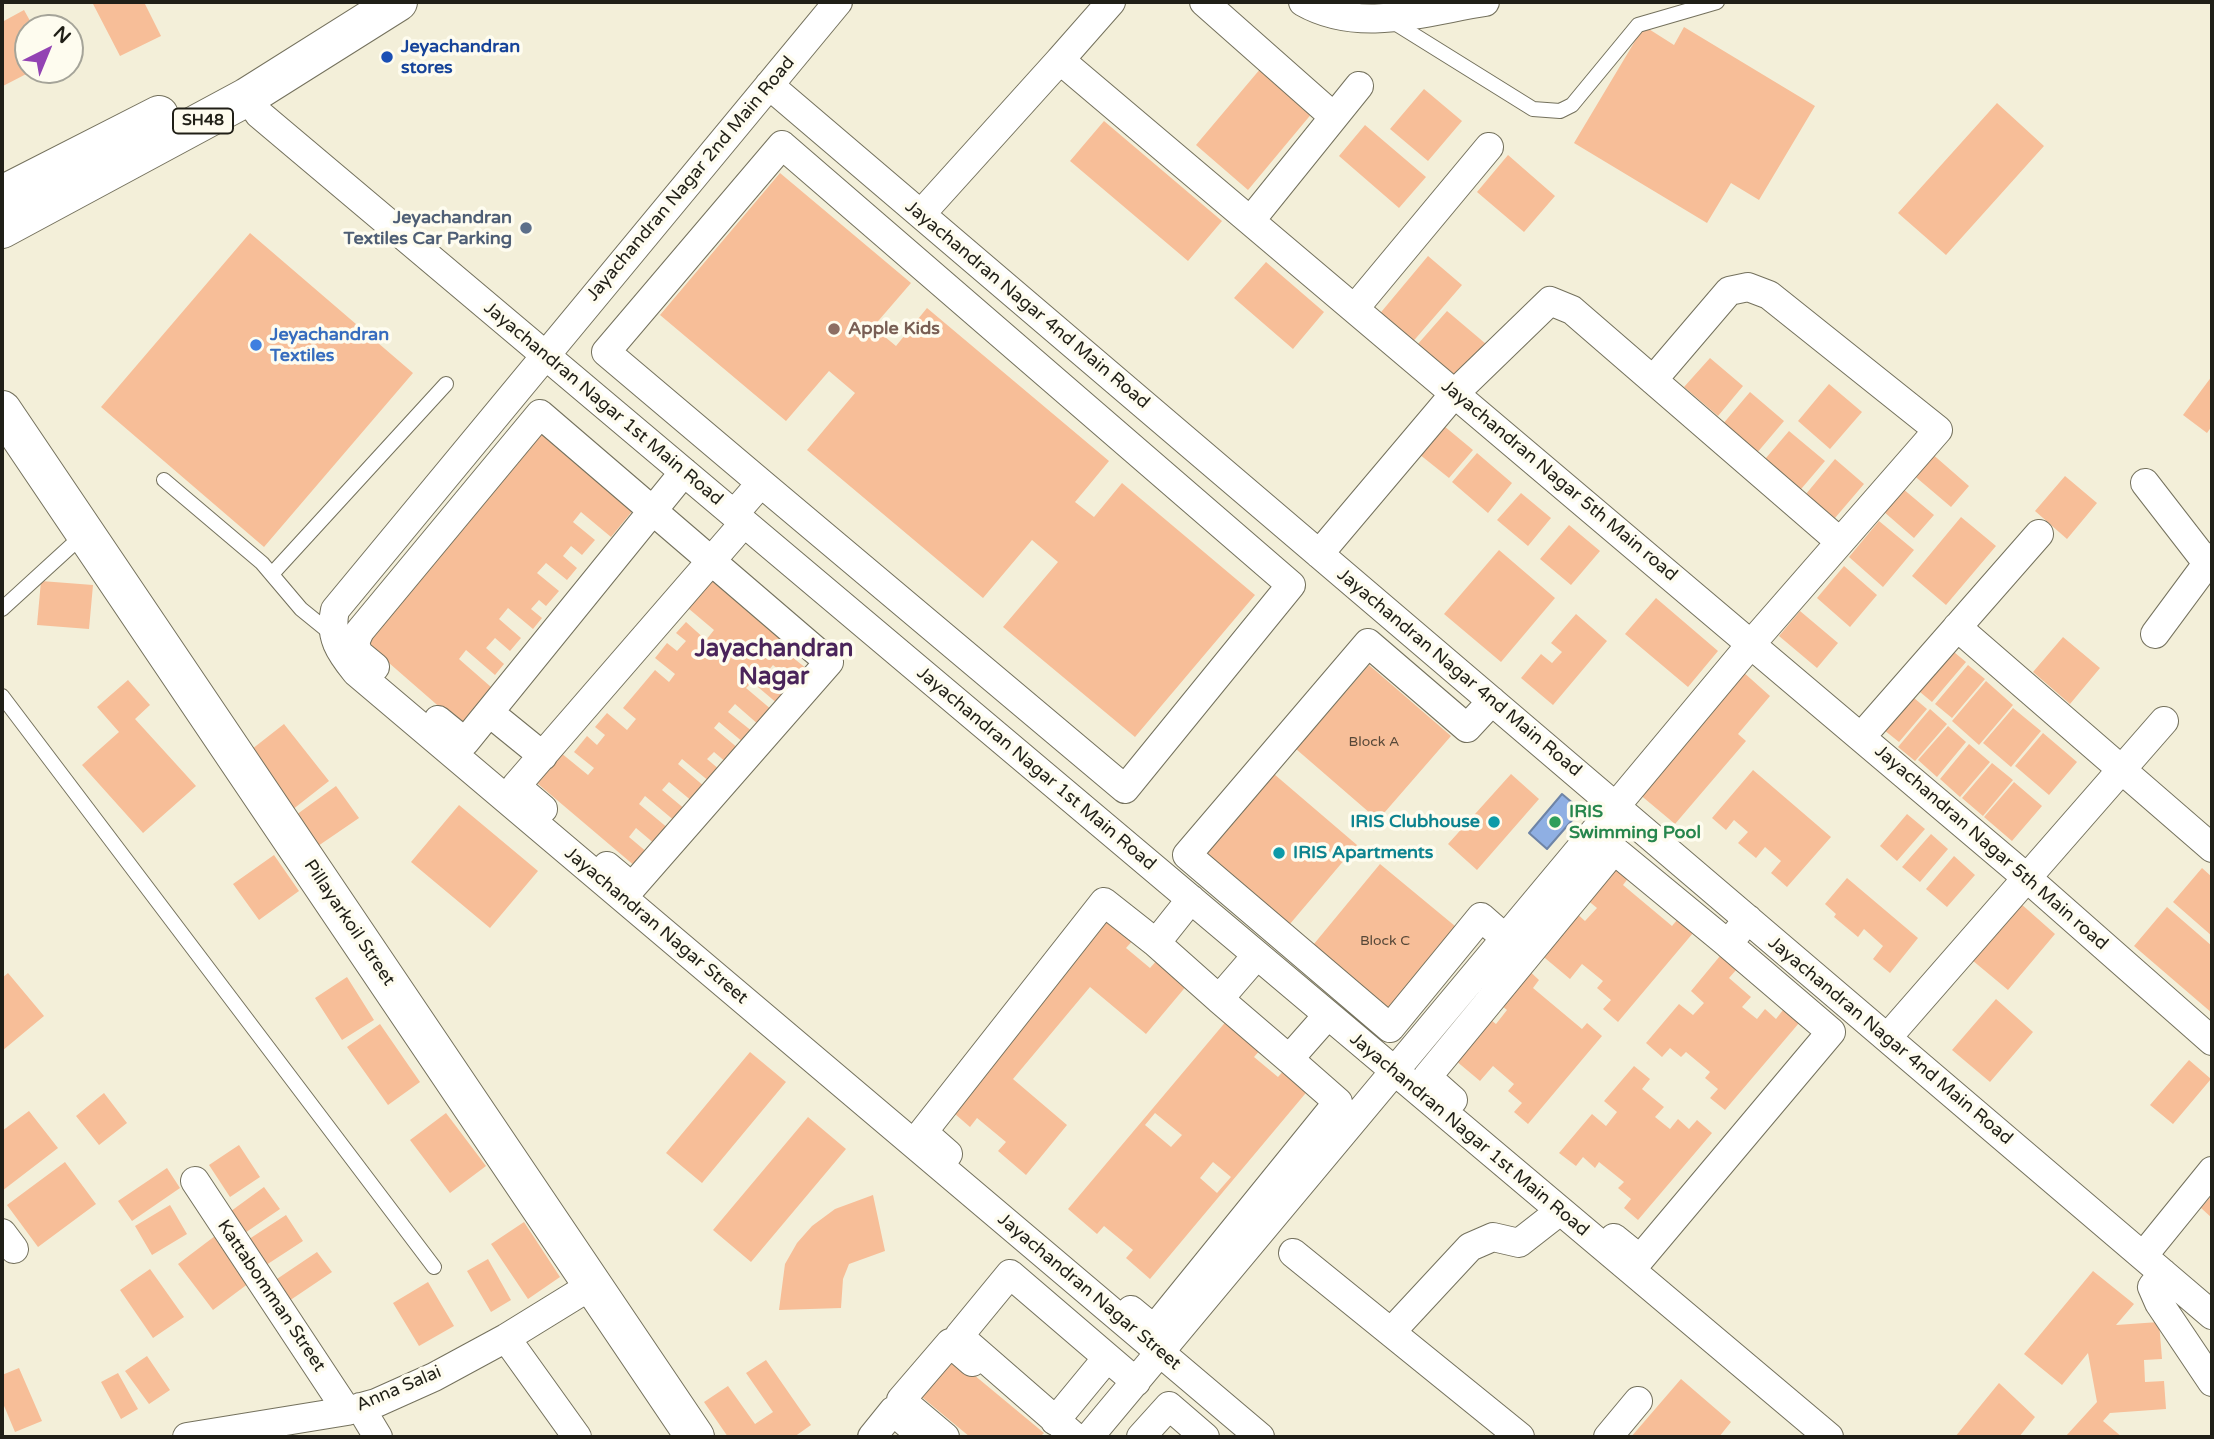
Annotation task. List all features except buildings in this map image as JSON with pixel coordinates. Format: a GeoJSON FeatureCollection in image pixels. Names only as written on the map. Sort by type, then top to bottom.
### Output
{"type":"FeatureCollection","features":[{"type":"Feature","properties":{"kind":"street","name":"SH48"},"geometry":{"type":"LineString","coordinates":[[2,195],[220,84],[353,2]]}},
{"type":"Feature","properties":{"kind":"street","name":"SH48"},"geometry":{"type":"LineString","coordinates":[[2,229],[247,97],[398,2]]}},
{"type":"Feature","properties":{"kind":"street","name":"Jayachandran Nagar 2nd Main Road"},"geometry":{"type":"LineString","coordinates":[[544,355],[838,2]]}},
{"type":"Feature","properties":{"kind":"street"},"geometry":{"type":"LineString","coordinates":[[921,214],[1111,2]]}},
{"type":"Feature","properties":{"kind":"street"},"geometry":{"type":"LineString","coordinates":[[1204,2],[1334,117]]}},
{"type":"Feature","properties":{"kind":"street"},"geometry":{"type":"LineString","coordinates":[[1303,2],[1348,19],[1378,10]]}},
{"type":"Feature","properties":{"kind":"street"},"geometry":{"type":"LineString","coordinates":[[1343,2],[1349,7],[1378,10],[1485,2]]}},
{"type":"Feature","properties":{"kind":"street","name":"Jayachandran Nagar 5th Main road"},"geometry":{"type":"LineString","coordinates":[[1060,60],[2027,878],[2212,1041]]}},
{"type":"Feature","properties":{"kind":"street","name":"Jayachandran Nagar 4nd Main Road"},"geometry":{"type":"LineString","coordinates":[[769,85],[2212,1315]]}},
{"type":"Feature","properties":{"kind":"street"},"geometry":{"type":"LineString","coordinates":[[1251,220],[1359,86]]}},
{"type":"Feature","properties":{"kind":"street","name":"Jayachandran Nagar 1st Main Road"},"geometry":{"type":"LineString","coordinates":[[247,97],[259,114],[1191,899],[1326,1017],[1395,1071],[1829,1437]]}},
{"type":"Feature","properties":{"kind":"street"},"geometry":{"type":"LineString","coordinates":[[782,145],[1291,585],[1125,789],[761,483],[606,352],[782,145]]}},
{"type":"Feature","properties":{"kind":"street"},"geometry":{"type":"LineString","coordinates":[[1355,308],[1489,147]]}},
{"type":"Feature","properties":{"kind":"street"},"geometry":{"type":"LineString","coordinates":[[1089,1437],[1751,644],[1938,430],[1769,295],[1748,287],[1729,291],[1653,380]]}},
{"type":"Feature","properties":{"kind":"street"},"geometry":{"type":"LineString","coordinates":[[1319,554],[1455,393],[1550,301],[1572,310],[1839,541]]}},
{"type":"Feature","properties":{"kind":"street"},"geometry":{"type":"LineString","coordinates":[[333,635],[335,610],[544,355]]}},
{"type":"Feature","properties":{"kind":"street","name":"Pillayarkoil Street"},"geometry":{"type":"LineString","coordinates":[[2,410],[695,1437]]}},
{"type":"Feature","properties":{"kind":"street"},"geometry":{"type":"LineString","coordinates":[[684,472],[653,510],[490,713],[465,742],[358,653],[355,642],[360,631],[540,414],[653,510],[712,559],[829,662],[632,887],[516,786],[712,559],[761,483]]}},
{"type":"Feature","properties":{"kind":"street"},"geometry":{"type":"LineString","coordinates":[[2145,483],[2210,560],[2155,634]]}},
{"type":"Feature","properties":{"kind":"street"},"geometry":{"type":"LineString","coordinates":[[1861,737],[2039,534]]}},
{"type":"Feature","properties":{"kind":"street"},"geometry":{"type":"LineString","coordinates":[[1957,627],[2212,848]]}},
{"type":"Feature","properties":{"kind":"street","name":"Jayachandran Nagar Street"},"geometry":{"type":"LineString","coordinates":[[333,635],[341,653],[356,672],[1260,1437]]}},
{"type":"Feature","properties":{"kind":"street"},"geometry":{"type":"LineString","coordinates":[[1492,701],[1467,728],[1368,643],[1187,855],[1390,1028],[1481,917],[1506,939]]}},
{"type":"Feature","properties":{"kind":"street"},"geometry":{"type":"LineString","coordinates":[[951,698],[977,664]]}},
{"type":"Feature","properties":{"kind":"street"},"geometry":{"type":"LineString","coordinates":[[490,713],[543,756]]}},
{"type":"Feature","properties":{"kind":"street"},"geometry":{"type":"LineString","coordinates":[[1887,1038],[2164,721]]}},
{"type":"Feature","properties":{"kind":"street"},"geometry":{"type":"LineString","coordinates":[[1614,850],[1728,944],[1832,1032],[1640,1259],[1427,1077],[1614,850]]}},
{"type":"Feature","properties":{"kind":"street"},"geometry":{"type":"LineString","coordinates":[[1156,943],[1191,899]]}},
{"type":"Feature","properties":{"kind":"street"},"geometry":{"type":"LineString","coordinates":[[1104,902],[1156,943],[1219,999],[1338,1102],[1154,1329],[923,1132],[1104,902]]}},
{"type":"Feature","properties":{"kind":"street"},"geometry":{"type":"LineString","coordinates":[[1728,944],[1748,919]]}},
{"type":"Feature","properties":{"kind":"street"},"geometry":{"type":"LineString","coordinates":[[1219,999],[1256,955]]}},
{"type":"Feature","properties":{"kind":"street"},"geometry":{"type":"LineString","coordinates":[[1289,1059],[1326,1017]]}},
{"type":"Feature","properties":{"kind":"street"},"geometry":{"type":"LineString","coordinates":[[2212,1171],[2153,1265],[2152,1287],[2159,1303],[2212,1382]]}},
{"type":"Feature","properties":{"kind":"street","name":"Kattabomman Street"},"geometry":{"type":"LineString","coordinates":[[195,1181],[354,1409],[378,1437]]}},
{"type":"Feature","properties":{"kind":"street"},"geometry":{"type":"LineString","coordinates":[[1391,1332],[1470,1247],[1493,1237],[1519,1244],[1560,1210]]}},
{"type":"Feature","properties":{"kind":"street"},"geometry":{"type":"LineString","coordinates":[[1293,1252],[1520,1437]]}},
{"type":"Feature","properties":{"kind":"street"},"geometry":{"type":"LineString","coordinates":[[1058,1433],[959,1336],[1010,1274],[1136,1382]]}},
{"type":"Feature","properties":{"kind":"street","name":"Anna Salai"},"geometry":{"type":"LineString","coordinates":[[197,1437],[354,1409],[434,1377],[506,1338],[592,1285]]}},
{"type":"Feature","properties":{"kind":"street"},"geometry":{"type":"LineString","coordinates":[[506,1338],[577,1437]]}},
{"type":"Feature","properties":{"kind":"street"},"geometry":{"type":"LineString","coordinates":[[944,1437],[901,1400],[950,1343],[1058,1433]]}},
{"type":"Feature","properties":{"kind":"street"},"geometry":{"type":"LineString","coordinates":[[1058,1433],[1107,1358]]}},
{"type":"Feature","properties":{"kind":"street"},"geometry":{"type":"LineString","coordinates":[[1608,1437],[1638,1401]]}},
{"type":"Feature","properties":{"kind":"street"},"geometry":{"type":"LineString","coordinates":[[1141,1437],[1169,1406],[1205,1437]]}},
{"type":"Feature","properties":{"kind":"street"},"geometry":{"type":"LineString","coordinates":[[872,1437],[893,1411],[923,1437]]}},
{"type":"Feature","properties":{"kind":"lane"},"geometry":{"type":"LineString","coordinates":[[1378,10],[1533,109],[1545,112],[1559,111],[1572,105],[1644,21],[1717,2]]}},
{"type":"Feature","properties":{"kind":"lane"},"geometry":{"type":"LineString","coordinates":[[272,574],[446,384]]}},
{"type":"Feature","properties":{"kind":"lane"},"geometry":{"type":"LineString","coordinates":[[164,480],[272,574],[301,609],[333,635]]}},
{"type":"Feature","properties":{"kind":"lane"},"geometry":{"type":"LineString","coordinates":[[2,609],[86,532]]}},
{"type":"Feature","properties":{"kind":"lane"},"geometry":{"type":"LineString","coordinates":[[2,696],[435,1267]]}},
{"type":"Feature","properties":{"kind":"water","name":"IRIS Swimming Pool"},"geometry":{"type":"Polygon","coordinates":[[[1562,794],[1581,810],[1547,849],[1529,833],[1562,794]]]}},
{"type":"Feature","properties":{"kind":"place","name":"Jeyachandran stores"},"geometry":{"type":"Point","coordinates":[387,57]}},
{"type":"Feature","properties":{"kind":"place","name":"Jeyachandran Textiles Car Parking"},"geometry":{"type":"Point","coordinates":[526,228]}},
{"type":"Feature","properties":{"kind":"place","name":"Apple Kids"},"geometry":{"type":"Point","coordinates":[834,329]}},
{"type":"Feature","properties":{"kind":"place","name":"Jeyachandran Textiles"},"geometry":{"type":"Point","coordinates":[256,345]}},
{"type":"Feature","properties":{"kind":"place","name":"IRIS Clubhouse"},"geometry":{"type":"Point","coordinates":[1494,822]}},
{"type":"Feature","properties":{"kind":"place","name":"IRIS Swimming Pool"},"geometry":{"type":"Point","coordinates":[1555,822]}},
{"type":"Feature","properties":{"kind":"place","name":"IRIS Apartments"},"geometry":{"type":"Point","coordinates":[1279,853]}},
{"type":"Feature","properties":{"kind":"district","name":"Jayachandran Nagar"},"geometry":{"type":"Point","coordinates":[774,664]}}]}
